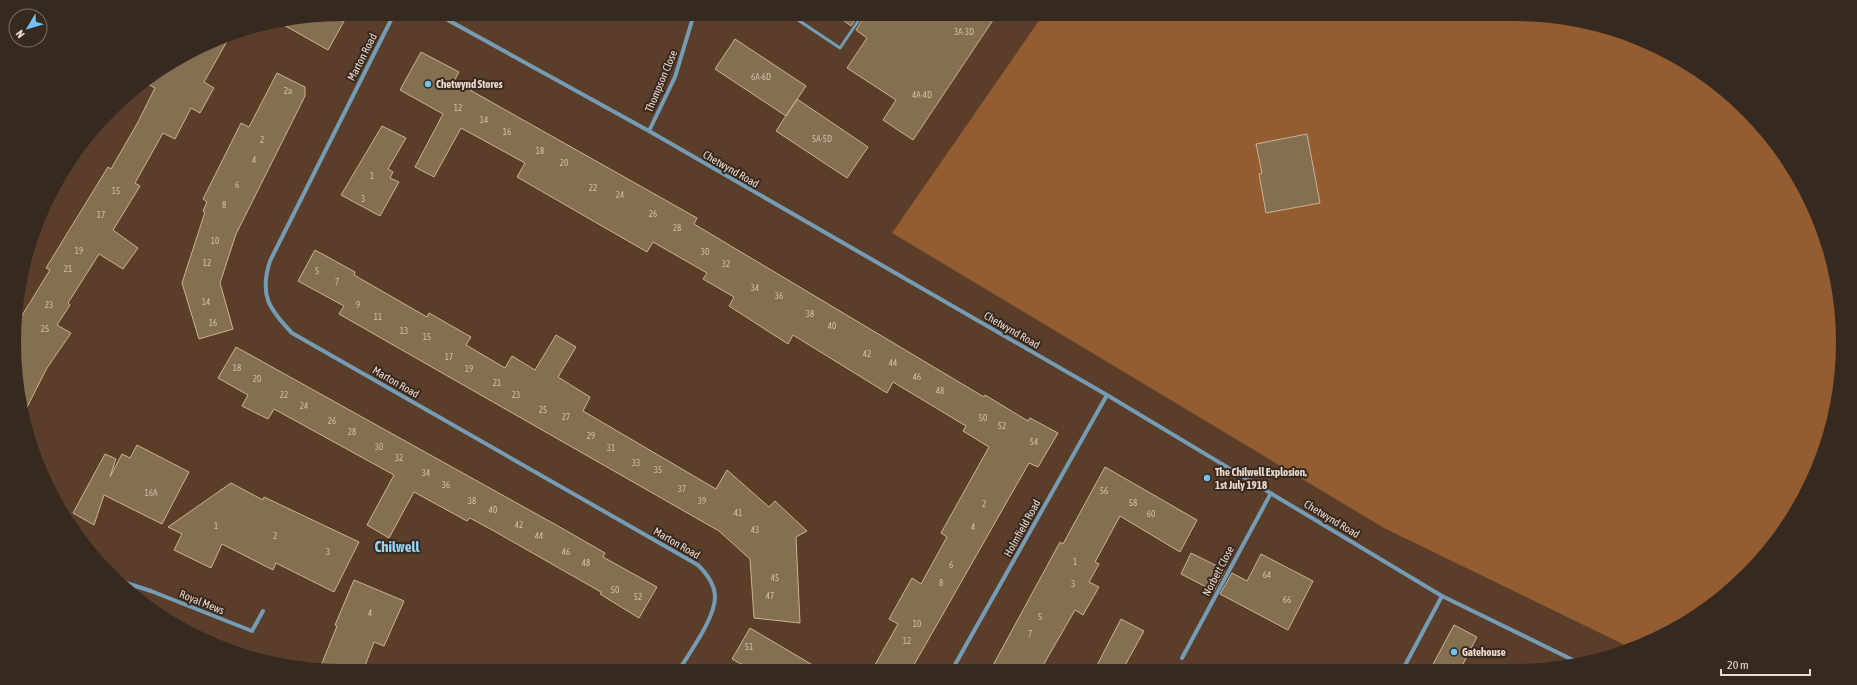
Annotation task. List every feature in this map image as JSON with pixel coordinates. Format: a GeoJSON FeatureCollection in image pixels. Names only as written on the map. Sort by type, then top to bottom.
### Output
{"type":"FeatureCollection","features":[{"type":"Feature","properties":{"kind":"street","name":"Marton Road"},"geometry":{"type":"LineString","coordinates":[[390,21],[270,261],[264,278],[266,297],[276,316],[292,333],[698,565],[707,574],[713,586],[715,598],[710,617],[683,664]]}},
{"type":"Feature","properties":{"kind":"street","name":"Chetwynd Road"},"geometry":{"type":"LineString","coordinates":[[450,21],[648,131],[1107,395],[1442,596],[1571,659]]}},
{"type":"Feature","properties":{"kind":"street","name":"Thompson Close"},"geometry":{"type":"LineString","coordinates":[[648,131],[675,77],[692,21]]}},
{"type":"Feature","properties":{"kind":"street","name":"Holmfield Road"},"geometry":{"type":"LineString","coordinates":[[955,664],[1107,395]]}},
{"type":"Feature","properties":{"kind":"street","name":"Norbett Close"},"geometry":{"type":"LineString","coordinates":[[1182,658],[1271,493]]}},
{"type":"Feature","properties":{"kind":"street","name":"Royal Mews"},"geometry":{"type":"LineString","coordinates":[[132,585],[252,631],[262,611]]}},
{"type":"Feature","properties":{"kind":"street"},"geometry":{"type":"LineString","coordinates":[[1405,664],[1442,596]]}},
{"type":"Feature","properties":{"kind":"lane"},"geometry":{"type":"LineString","coordinates":[[800,21],[840,48],[857,21]]}},
{"type":"Feature","properties":{"kind":"shaded area"},"geometry":{"type":"Polygon","coordinates":[[[1038,22],[1536,22],[1577,27],[1618,38],[1657,54],[1693,75],[1710,87],[1742,115],[1770,147],[1782,164],[1812,219],[1830,280],[1836,342],[1830,405],[1812,466],[1782,521],[1770,538],[1742,570],[1710,598],[1693,610],[1657,631],[1624,645],[1384,528],[892,233],[1038,22]]]}},
{"type":"Feature","properties":{"kind":"building"},"geometry":{"type":"Polygon","coordinates":[[[344,21],[328,50],[286,26],[344,21]]]}},
{"type":"Feature","properties":{"kind":"building"},"geometry":{"type":"Polygon","coordinates":[[[844,21],[854,21],[851,26],[844,21]]]}},
{"type":"Feature","properties":{"kind":"building"},"geometry":{"type":"Polygon","coordinates":[[[862,21],[992,21],[913,140],[883,120],[896,100],[847,68],[867,38],[856,30],[862,21]]]}},
{"type":"Feature","properties":{"kind":"building"},"geometry":{"type":"Polygon","coordinates":[[[735,39],[806,86],[786,116],[715,69],[735,39]]]}},
{"type":"Feature","properties":{"kind":"building"},"geometry":{"type":"Polygon","coordinates":[[[226,42],[204,82],[214,88],[200,113],[191,108],[175,139],[163,133],[135,183],[140,186],[113,230],[138,248],[123,269],[99,254],[68,303],[70,305],[57,325],[71,333],[47,368],[27,406],[22,364],[21,342],[23,314],[50,270],[46,268],[108,167],[111,169],[138,122],[155,88],[150,85],[164,75],[200,54],[226,42]]]}},
{"type":"Feature","properties":{"kind":"building"},"geometry":{"type":"Polygon","coordinates":[[[421,52],[459,72],[454,81],[697,218],[694,224],[984,397],[985,395],[1028,421],[1030,418],[1058,433],[1038,467],[1029,463],[914,664],[875,664],[898,624],[889,619],[912,578],[921,584],[947,537],[941,533],[989,447],[963,431],[966,426],[893,382],[887,393],[793,335],[788,344],[729,306],[734,297],[703,279],[707,273],[653,242],[647,252],[517,177],[525,163],[461,128],[434,177],[415,167],[443,114],[400,90],[421,52]]]}},
{"type":"Feature","properties":{"kind":"building"},"geometry":{"type":"Polygon","coordinates":[[[277,73],[305,87],[305,96],[236,234],[220,283],[233,329],[199,339],[182,283],[205,212],[203,211],[207,202],[203,199],[241,123],[249,127],[277,73]]]}},
{"type":"Feature","properties":{"kind":"building"},"geometry":{"type":"Polygon","coordinates":[[[797,99],[868,147],[847,178],[776,131],[797,99]]]}},
{"type":"Feature","properties":{"kind":"building"},"geometry":{"type":"Polygon","coordinates":[[[382,126],[406,138],[388,169],[393,172],[390,178],[399,182],[380,216],[341,195],[382,126]]]}},
{"type":"Feature","properties":{"kind":"building"},"geometry":{"type":"Polygon","coordinates":[[[1307,134],[1320,203],[1266,213],[1259,174],[1262,173],[1256,144],[1307,134]]]}},
{"type":"Feature","properties":{"kind":"building"},"geometry":{"type":"Polygon","coordinates":[[[315,250],[355,272],[354,275],[427,317],[429,313],[471,337],[466,345],[505,368],[512,356],[535,370],[556,335],[576,347],[558,377],[590,397],[583,411],[716,489],[727,470],[769,507],[775,501],[807,531],[796,537],[800,623],[754,618],[750,559],[719,531],[339,314],[344,306],[298,281],[315,250]]]}},
{"type":"Feature","properties":{"kind":"building"},"geometry":{"type":"Polygon","coordinates":[[[236,347],[558,526],[605,553],[603,557],[657,587],[639,618],[600,594],[601,592],[494,531],[470,518],[467,521],[414,492],[389,538],[367,525],[394,475],[274,409],[268,419],[242,406],[248,395],[218,378],[236,347]]]}},
{"type":"Feature","properties":{"kind":"building"},"geometry":{"type":"Polygon","coordinates":[[[137,445],[189,472],[162,524],[104,495],[94,525],[73,513],[105,454],[116,459],[110,477],[122,454],[130,458],[137,445]]]}},
{"type":"Feature","properties":{"kind":"building"},"geometry":{"type":"Polygon","coordinates":[[[1105,467],[1197,520],[1180,552],[1120,516],[1095,562],[1099,564],[1089,582],[1099,587],[1083,615],[1075,610],[1044,664],[994,664],[1060,542],[1063,544],[1105,467]]]}},
{"type":"Feature","properties":{"kind":"building"},"geometry":{"type":"Polygon","coordinates":[[[231,483],[263,500],[264,497],[359,542],[334,592],[276,563],[273,570],[222,544],[211,568],[174,550],[182,534],[168,527],[231,483]]]}},
{"type":"Feature","properties":{"kind":"building"},"geometry":{"type":"Polygon","coordinates":[[[1191,553],[1225,570],[1214,591],[1181,574],[1191,553]]]}},
{"type":"Feature","properties":{"kind":"building"},"geometry":{"type":"Polygon","coordinates":[[[1261,554],[1313,581],[1288,630],[1220,594],[1232,573],[1247,581],[1261,554]]]}},
{"type":"Feature","properties":{"kind":"building"},"geometry":{"type":"Polygon","coordinates":[[[354,580],[404,601],[384,646],[374,642],[366,664],[322,663],[337,626],[335,625],[354,580]]]}},
{"type":"Feature","properties":{"kind":"building"},"geometry":{"type":"Polygon","coordinates":[[[1121,619],[1144,631],[1126,664],[1098,664],[1121,619]]]}},
{"type":"Feature","properties":{"kind":"building","name":"Gatehouse"},"geometry":{"type":"Polygon","coordinates":[[[1454,625],[1477,637],[1463,664],[1433,664],[1454,625]]]}},
{"type":"Feature","properties":{"kind":"building"},"geometry":{"type":"Polygon","coordinates":[[[750,628],[811,664],[741,664],[732,659],[750,628]]]}},
{"type":"Feature","properties":{"kind":"place","name":"Chetwynd Stores"},"geometry":{"type":"Point","coordinates":[428,84]}},
{"type":"Feature","properties":{"kind":"place","name":"The Chilwell Explosion, 1st July 1918"},"geometry":{"type":"Point","coordinates":[1207,478]}},
{"type":"Feature","properties":{"kind":"place","name":"Gatehouse"},"geometry":{"type":"Point","coordinates":[1454,652]}},
{"type":"Feature","properties":{"kind":"district","name":"Chilwell"},"geometry":{"type":"Point","coordinates":[397,547]}}]}
